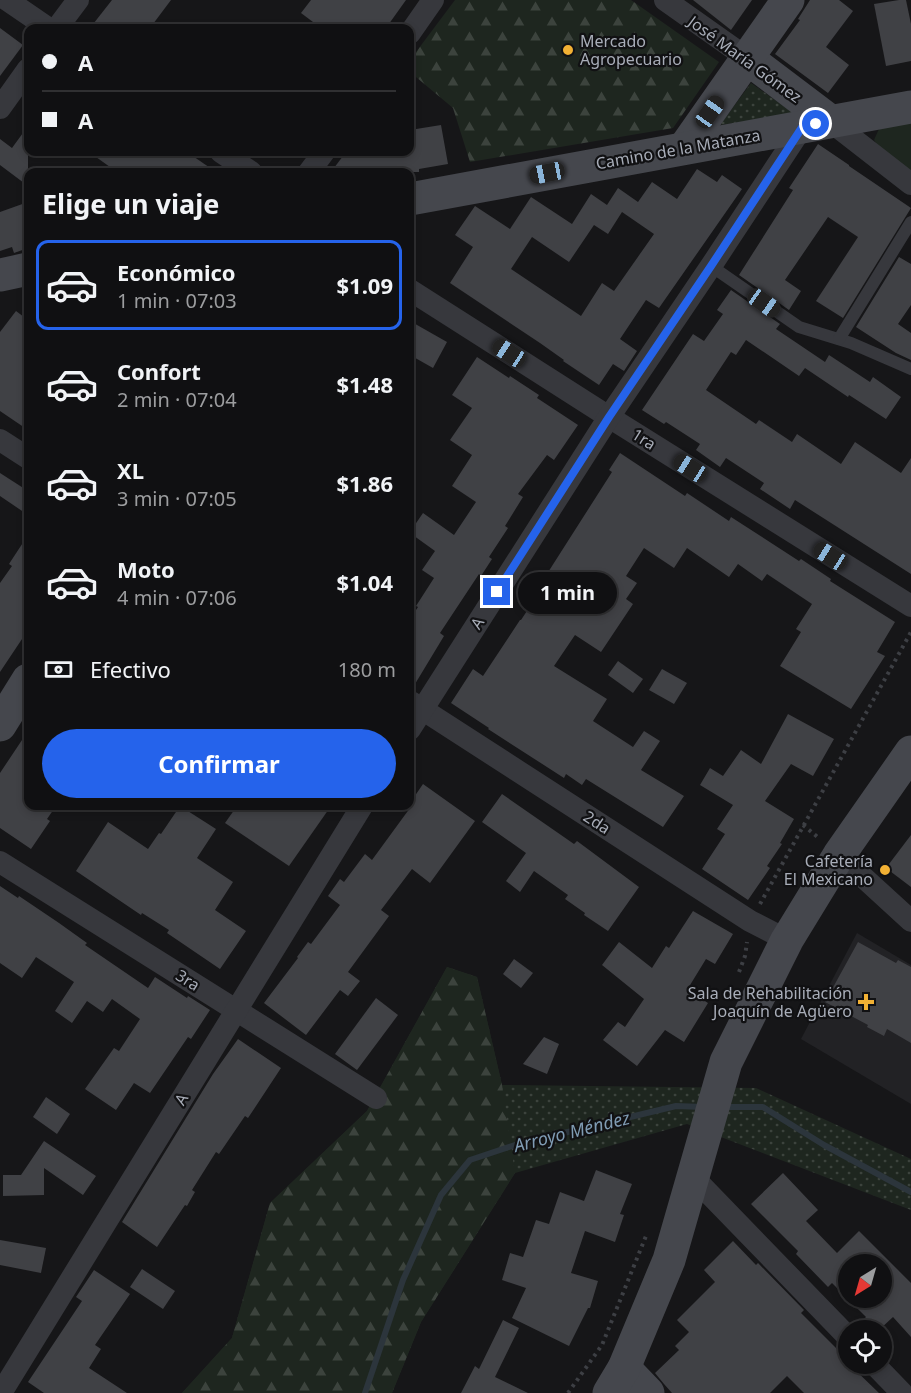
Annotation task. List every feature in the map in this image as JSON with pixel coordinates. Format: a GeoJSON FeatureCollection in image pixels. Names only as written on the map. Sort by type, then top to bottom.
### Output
{"type":"FeatureCollection","features":[{"type":"Feature","properties":{"kind":"main road"},"geometry":{"type":"LineString","coordinates":[[685,147],[788,0]]}},
{"type":"Feature","properties":{"kind":"main road","name":"José María Gómez"},"geometry":{"type":"LineString","coordinates":[[747,58],[816,124]]}},
{"type":"Feature","properties":{"kind":"main road","name":"Camino de la Matanza"},"geometry":{"type":"LineString","coordinates":[[414,198],[911,107]]}},
{"type":"Feature","properties":{"kind":"main road"},"geometry":{"type":"LineString","coordinates":[[0,275],[24,270]]}},
{"type":"Feature","properties":{"kind":"main road"},"geometry":{"type":"LineString","coordinates":[[0,725],[24,686]]}},
{"type":"Feature","properties":{"kind":"main road"},"geometry":{"type":"LineString","coordinates":[[648,1393],[617,1381],[669,1260],[726,1062],[788,940],[839,855],[911,752]]}},
{"type":"Feature","properties":{"kind":"street"},"geometry":{"type":"LineString","coordinates":[[7,0],[42,24]]}},
{"type":"Feature","properties":{"kind":"street"},"geometry":{"type":"LineString","coordinates":[[60,24],[78,0]]}},
{"type":"Feature","properties":{"kind":"street"},"geometry":{"type":"LineString","coordinates":[[414,27],[433,0]]}},
{"type":"Feature","properties":{"kind":"street","name":"José María Gómez"},"geometry":{"type":"LineString","coordinates":[[665,0],[747,58]]}},
{"type":"Feature","properties":{"kind":"street"},"geometry":{"type":"LineString","coordinates":[[0,108],[24,75]]}},
{"type":"Feature","properties":{"kind":"street","name":"José María Gómez"},"geometry":{"type":"LineString","coordinates":[[816,124],[911,184]]}},
{"type":"Feature","properties":{"kind":"street","name":"A"},"geometry":{"type":"LineString","coordinates":[[416,705],[711,266],[816,124]]}},
{"type":"Feature","properties":{"kind":"street"},"geometry":{"type":"LineString","coordinates":[[227,156],[245,168]]}},
{"type":"Feature","properties":{"kind":"street","name":"1ra"},"geometry":{"type":"LineString","coordinates":[[414,293],[911,606]]}},
{"type":"Feature","properties":{"kind":"street"},"geometry":{"type":"LineString","coordinates":[[0,440],[24,455]]}},
{"type":"Feature","properties":{"kind":"street","name":"2da"},"geometry":{"type":"LineString","coordinates":[[416,705],[750,921],[788,940]]}},
{"type":"Feature","properties":{"kind":"street","name":"A"},"geometry":{"type":"LineString","coordinates":[[2,1393],[360,810]]}},
{"type":"Feature","properties":{"kind":"street"},"geometry":{"type":"LineString","coordinates":[[839,855],[911,921]]}},
{"type":"Feature","properties":{"kind":"street","name":"3ra"},"geometry":{"type":"LineString","coordinates":[[0,862],[376,1098]]}},
{"type":"Feature","properties":{"kind":"street"},"geometry":{"type":"LineString","coordinates":[[693,1177],[838,1327]]}},
{"type":"Feature","properties":{"kind":"street"},"geometry":{"type":"LineString","coordinates":[[883,1374],[902,1393]]}},
{"type":"Feature","properties":{"kind":"lane"},"geometry":{"type":"LineString","coordinates":[[838,339],[911,222]]}},
{"type":"Feature","properties":{"kind":"lane"},"geometry":{"type":"LineString","coordinates":[[711,266],[799,327],[851,343],[911,369]]}},
{"type":"Feature","properties":{"kind":"path"},"geometry":{"type":"LineString","coordinates":[[750,921],[911,632]]}},
{"type":"Feature","properties":{"kind":"path"},"geometry":{"type":"LineString","coordinates":[[568,1393],[602,1345],[650,1227]]}},
{"type":"Feature","properties":{"kind":"shaded area","name":"Sala de Rehabilitación Joaquín de Agüero"},"geometry":{"type":"Polygon","coordinates":[[[857,933],[911,965],[911,1104],[801,1039],[857,933]]]}},
{"type":"Feature","properties":{"kind":"green space"},"geometry":{"type":"Polygon","coordinates":[[[455,0],[631,0],[719,62],[673,128],[470,162],[453,108],[414,75],[414,55],[455,0]]]}},
{"type":"Feature","properties":{"kind":"green space"},"geometry":{"type":"Polygon","coordinates":[[[751,83],[795,114],[720,125],[751,83]]]}},
{"type":"Feature","properties":{"kind":"green space"},"geometry":{"type":"Polygon","coordinates":[[[911,114],[911,173],[883,153],[874,140],[886,119],[911,114]]]}},
{"type":"Feature","properties":{"kind":"green space"},"geometry":{"type":"Polygon","coordinates":[[[447,967],[477,977],[502,1085],[756,1088],[911,1159],[911,1210],[687,1124],[515,1173],[421,1322],[392,1393],[182,1393],[232,1338],[270,1203],[367,1111],[447,967]]]}},
{"type":"Feature","properties":{"kind":"green space"},"geometry":{"type":"Polygon","coordinates":[[[447,967],[477,977],[502,1085],[515,1173],[421,1322],[392,1393],[182,1393],[232,1338],[270,1203],[367,1111],[447,967]]]}},
{"type":"Feature","properties":{"kind":"building"},"geometry":{"type":"Polygon","coordinates":[[[112,0],[171,0],[153,24],[93,24],[112,0]]]}},
{"type":"Feature","properties":{"kind":"building"},"geometry":{"type":"Polygon","coordinates":[[[311,0],[406,0],[389,24],[316,24],[301,13],[311,0]]]}},
{"type":"Feature","properties":{"kind":"building"},"geometry":{"type":"Polygon","coordinates":[[[693,0],[752,0],[731,30],[693,0]]]}},
{"type":"Feature","properties":{"kind":"building"},"geometry":{"type":"Polygon","coordinates":[[[810,0],[839,0],[853,11],[826,47],[849,65],[828,93],[775,54],[800,20],[798,19],[810,0]]]}},
{"type":"Feature","properties":{"kind":"building"},"geometry":{"type":"Polygon","coordinates":[[[906,0],[911,24],[911,61],[886,66],[874,4],[906,0]]]}},
{"type":"Feature","properties":{"kind":"building"},"geometry":{"type":"Polygon","coordinates":[[[0,28],[23,45],[0,76],[0,28]]]}},
{"type":"Feature","properties":{"kind":"building"},"geometry":{"type":"Polygon","coordinates":[[[441,125],[448,164],[419,169],[419,172],[414,172],[414,168],[334,168],[343,156],[414,156],[414,129],[441,125]]]}},
{"type":"Feature","properties":{"kind":"building"},"geometry":{"type":"Polygon","coordinates":[[[24,132],[24,156],[28,156],[28,168],[24,168],[24,183],[0,165],[0,139],[12,148],[24,132]]]}},
{"type":"Feature","properties":{"kind":"building"},"geometry":{"type":"Polygon","coordinates":[[[818,144],[911,208],[843,318],[816,301],[858,237],[828,217],[785,280],[801,291],[789,310],[739,275],[793,190],[789,188],[818,144]]]}},
{"type":"Feature","properties":{"kind":"building"},"geometry":{"type":"Polygon","coordinates":[[[95,156],[193,156],[210,168],[111,168],[95,156]]]}},
{"type":"Feature","properties":{"kind":"building"},"geometry":{"type":"Polygon","coordinates":[[[697,169],[717,182],[722,175],[742,189],[659,308],[646,300],[620,339],[637,351],[624,371],[613,364],[599,385],[450,283],[473,247],[455,235],[475,206],[510,229],[531,197],[572,224],[591,194],[607,205],[618,188],[638,202],[652,182],[677,199],[697,169]],[[622,212],[608,234],[594,225],[569,262],[532,237],[511,269],[581,316],[602,283],[614,291],[654,234],[622,212]]]}},
{"type":"Feature","properties":{"kind":"building"},"geometry":{"type":"Polygon","coordinates":[[[24,203],[24,249],[14,253],[12,247],[0,251],[0,212],[24,203]]]}},
{"type":"Feature","properties":{"kind":"building"},"geometry":{"type":"Polygon","coordinates":[[[899,257],[911,264],[911,305],[898,324],[911,333],[911,360],[856,327],[899,257]]]}},
{"type":"Feature","properties":{"kind":"building"},"geometry":{"type":"Polygon","coordinates":[[[731,290],[780,324],[776,329],[825,362],[829,355],[870,382],[873,377],[901,397],[886,419],[805,368],[799,376],[746,340],[736,355],[731,352],[706,390],[756,424],[759,420],[792,442],[797,434],[841,464],[855,442],[901,473],[911,458],[911,574],[795,500],[790,509],[760,489],[764,483],[726,458],[720,467],[696,450],[700,444],[642,410],[693,334],[704,341],[723,314],[717,310],[731,290]]]}},
{"type":"Feature","properties":{"kind":"building"},"geometry":{"type":"Polygon","coordinates":[[[16,311],[24,317],[24,427],[0,411],[0,332],[16,311]]]}},
{"type":"Feature","properties":{"kind":"building"},"geometry":{"type":"Polygon","coordinates":[[[414,323],[447,342],[433,368],[414,357],[414,323]]]}},
{"type":"Feature","properties":{"kind":"building"},"geometry":{"type":"Polygon","coordinates":[[[477,357],[539,395],[537,398],[578,425],[554,460],[547,455],[518,494],[523,497],[505,526],[508,528],[489,557],[492,559],[481,576],[479,574],[440,633],[444,636],[414,686],[414,613],[434,578],[422,570],[435,551],[414,536],[414,526],[423,513],[454,535],[476,502],[452,486],[472,455],[450,440],[472,408],[452,395],[477,357]]]}},
{"type":"Feature","properties":{"kind":"building"},"geometry":{"type":"Polygon","coordinates":[[[620,453],[685,496],[687,493],[729,521],[731,517],[799,561],[801,559],[831,579],[830,581],[895,622],[877,652],[885,656],[851,709],[780,666],[801,632],[796,629],[812,604],[767,574],[762,581],[738,564],[729,577],[687,548],[674,568],[644,548],[626,576],[637,583],[626,599],[633,604],[601,652],[575,635],[554,666],[607,699],[593,721],[633,747],[644,731],[660,741],[641,770],[684,796],[663,827],[586,779],[582,785],[566,774],[564,778],[451,703],[473,669],[483,676],[521,620],[548,579],[545,577],[612,472],[609,470],[620,453]]]}},
{"type":"Feature","properties":{"kind":"building"},"geometry":{"type":"Polygon","coordinates":[[[0,473],[24,488],[24,512],[0,496],[0,473]]]}},
{"type":"Feature","properties":{"kind":"building"},"geometry":{"type":"Polygon","coordinates":[[[24,541],[24,636],[0,672],[0,583],[12,566],[9,564],[24,541]]]}},
{"type":"Feature","properties":{"kind":"building"},"geometry":{"type":"Polygon","coordinates":[[[618,661],[643,679],[633,693],[608,675],[618,661]]]}},
{"type":"Feature","properties":{"kind":"building"},"geometry":{"type":"Polygon","coordinates":[[[662,669],[687,683],[674,704],[649,690],[662,669]]]}},
{"type":"Feature","properties":{"kind":"building"},"geometry":{"type":"Polygon","coordinates":[[[788,714],[834,739],[813,776],[791,764],[765,801],[794,819],[780,843],[782,844],[767,866],[770,868],[748,900],[702,869],[725,834],[717,829],[733,805],[700,785],[710,768],[723,776],[741,750],[761,764],[788,714]]]}},
{"type":"Feature","properties":{"kind":"building"},"geometry":{"type":"Polygon","coordinates":[[[24,737],[24,810],[53,810],[47,819],[50,821],[31,849],[0,828],[0,773],[24,737]]]}},
{"type":"Feature","properties":{"kind":"building"},"geometry":{"type":"Polygon","coordinates":[[[423,784],[475,821],[430,883],[412,869],[381,910],[389,916],[348,972],[360,981],[348,996],[340,990],[306,1035],[264,1003],[308,942],[311,944],[340,905],[328,896],[340,879],[344,882],[365,854],[372,860],[409,810],[414,810],[414,797],[423,784]]]}},
{"type":"Feature","properties":{"kind":"building"},"geometry":{"type":"Polygon","coordinates":[[[502,794],[574,844],[577,841],[639,887],[608,931],[565,899],[568,895],[534,871],[520,892],[506,881],[526,853],[482,822],[502,794]]]}},
{"type":"Feature","properties":{"kind":"building"},"geometry":{"type":"Polygon","coordinates":[[[177,810],[186,810],[216,829],[197,858],[233,882],[215,910],[246,931],[220,969],[167,933],[169,930],[142,913],[141,915],[76,871],[108,822],[148,849],[159,833],[161,834],[177,810]]]}},
{"type":"Feature","properties":{"kind":"building"},"geometry":{"type":"Polygon","coordinates":[[[234,810],[328,810],[289,866],[225,823],[234,810]]]}},
{"type":"Feature","properties":{"kind":"building"},"geometry":{"type":"Polygon","coordinates":[[[911,835],[911,887],[886,868],[911,835]]]}},
{"type":"Feature","properties":{"kind":"building"},"geometry":{"type":"Polygon","coordinates":[[[0,886],[59,923],[87,943],[85,945],[148,988],[155,977],[210,1010],[191,1039],[188,1037],[150,1093],[134,1083],[116,1110],[85,1089],[114,1048],[119,1051],[140,1019],[112,999],[103,1012],[87,1001],[72,1023],[55,1011],[74,982],[36,957],[22,978],[0,963],[0,886]]]}},
{"type":"Feature","properties":{"kind":"building"},"geometry":{"type":"Polygon","coordinates":[[[693,911],[733,934],[715,964],[706,959],[687,990],[708,1003],[684,1042],[665,1030],[637,1066],[603,1040],[618,1022],[625,1027],[644,999],[602,965],[619,942],[652,968],[666,946],[669,948],[693,911]]]}},
{"type":"Feature","properties":{"kind":"building"},"geometry":{"type":"Polygon","coordinates":[[[858,942],[896,963],[898,960],[911,967],[911,1043],[887,1029],[884,1036],[825,1002],[858,942]]]}},
{"type":"Feature","properties":{"kind":"building"},"geometry":{"type":"Polygon","coordinates":[[[514,959],[533,973],[521,988],[503,974],[514,959]]]}},
{"type":"Feature","properties":{"kind":"building"},"geometry":{"type":"Polygon","coordinates":[[[376,998],[398,1015],[357,1070],[335,1054],[376,998]]]}},
{"type":"Feature","properties":{"kind":"building"},"geometry":{"type":"Polygon","coordinates":[[[544,1037],[559,1044],[547,1074],[523,1064],[544,1037]]]}},
{"type":"Feature","properties":{"kind":"building"},"geometry":{"type":"Polygon","coordinates":[[[238,1039],[281,1068],[248,1118],[245,1116],[219,1154],[216,1152],[192,1190],[195,1192],[187,1206],[185,1205],[157,1247],[122,1222],[213,1074],[238,1039]]]}},
{"type":"Feature","properties":{"kind":"building"},"geometry":{"type":"Polygon","coordinates":[[[46,1097],[70,1114],[57,1134],[33,1117],[46,1097]]]}},
{"type":"Feature","properties":{"kind":"building"},"geometry":{"type":"Polygon","coordinates":[[[44,1141],[96,1176],[83,1195],[44,1168],[44,1195],[3,1196],[3,1175],[21,1175],[44,1141]]]}},
{"type":"Feature","properties":{"kind":"building"},"geometry":{"type":"Polygon","coordinates":[[[596,1170],[632,1184],[620,1214],[624,1215],[615,1242],[585,1231],[571,1273],[598,1281],[590,1308],[569,1346],[512,1318],[526,1288],[502,1280],[510,1253],[523,1257],[536,1220],[549,1224],[560,1192],[584,1201],[596,1170]]]}},
{"type":"Feature","properties":{"kind":"building"},"geometry":{"type":"Polygon","coordinates":[[[783,1173],[818,1210],[806,1221],[837,1253],[859,1231],[882,1254],[838,1254],[838,1289],[832,1283],[828,1287],[796,1254],[798,1251],[751,1204],[783,1173]]]}},
{"type":"Feature","properties":{"kind":"building"},"geometry":{"type":"Polygon","coordinates":[[[0,1240],[46,1248],[41,1273],[0,1265],[0,1240]]]}},
{"type":"Feature","properties":{"kind":"building"},"geometry":{"type":"Polygon","coordinates":[[[733,1241],[756,1265],[758,1263],[804,1310],[801,1313],[838,1348],[838,1374],[859,1374],[879,1393],[804,1393],[787,1376],[770,1393],[672,1393],[655,1373],[679,1350],[675,1346],[689,1332],[677,1320],[715,1282],[704,1270],[733,1241]]]}},
{"type":"Feature","properties":{"kind":"building"},"geometry":{"type":"Polygon","coordinates":[[[892,1264],[911,1283],[911,1337],[893,1317],[890,1320],[865,1320],[866,1317],[857,1308],[892,1308],[892,1264]]]}},
{"type":"Feature","properties":{"kind":"building"},"geometry":{"type":"Polygon","coordinates":[[[142,1269],[175,1291],[163,1309],[130,1287],[142,1269]]]}},
{"type":"Feature","properties":{"kind":"building"},"geometry":{"type":"Polygon","coordinates":[[[94,1270],[130,1294],[95,1345],[101,1349],[89,1368],[127,1393],[44,1393],[28,1382],[82,1301],[76,1297],[94,1270]]]}},
{"type":"Feature","properties":{"kind":"building"},"geometry":{"type":"Polygon","coordinates":[[[503,1320],[519,1328],[495,1377],[528,1393],[461,1393],[475,1366],[479,1369],[503,1320]]]}},
{"type":"Feature","properties":{"kind":"waterway","name":"Arroyo Méndez"},"geometry":{"type":"LineString","coordinates":[[365,1393],[403,1280],[441,1195],[470,1160],[518,1144],[676,1106],[703,1107]]}},
{"type":"Feature","properties":{"kind":"waterway","name":"Arroyo Méndez"},"geometry":{"type":"LineString","coordinates":[[722,1107],[763,1107],[824,1145],[911,1192]]}},
{"type":"Feature","properties":{"kind":"place","name":"Mercado Agropecuario"},"geometry":{"type":"Point","coordinates":[568,50]}},
{"type":"Feature","properties":{"kind":"place","name":"Cafetería El Mexicano"},"geometry":{"type":"Point","coordinates":[885,870]}},
{"type":"Feature","properties":{"kind":"place","name":"Sala de Rehabilitación Joaquín de Agüero"},"geometry":{"type":"Point","coordinates":[866,1002]}},
{"type":"Feature","properties":{"kind":"route"},"geometry":{"type":"LineString","coordinates":[[497,592],[609,417],[803,126],[816,124]]}}]}
